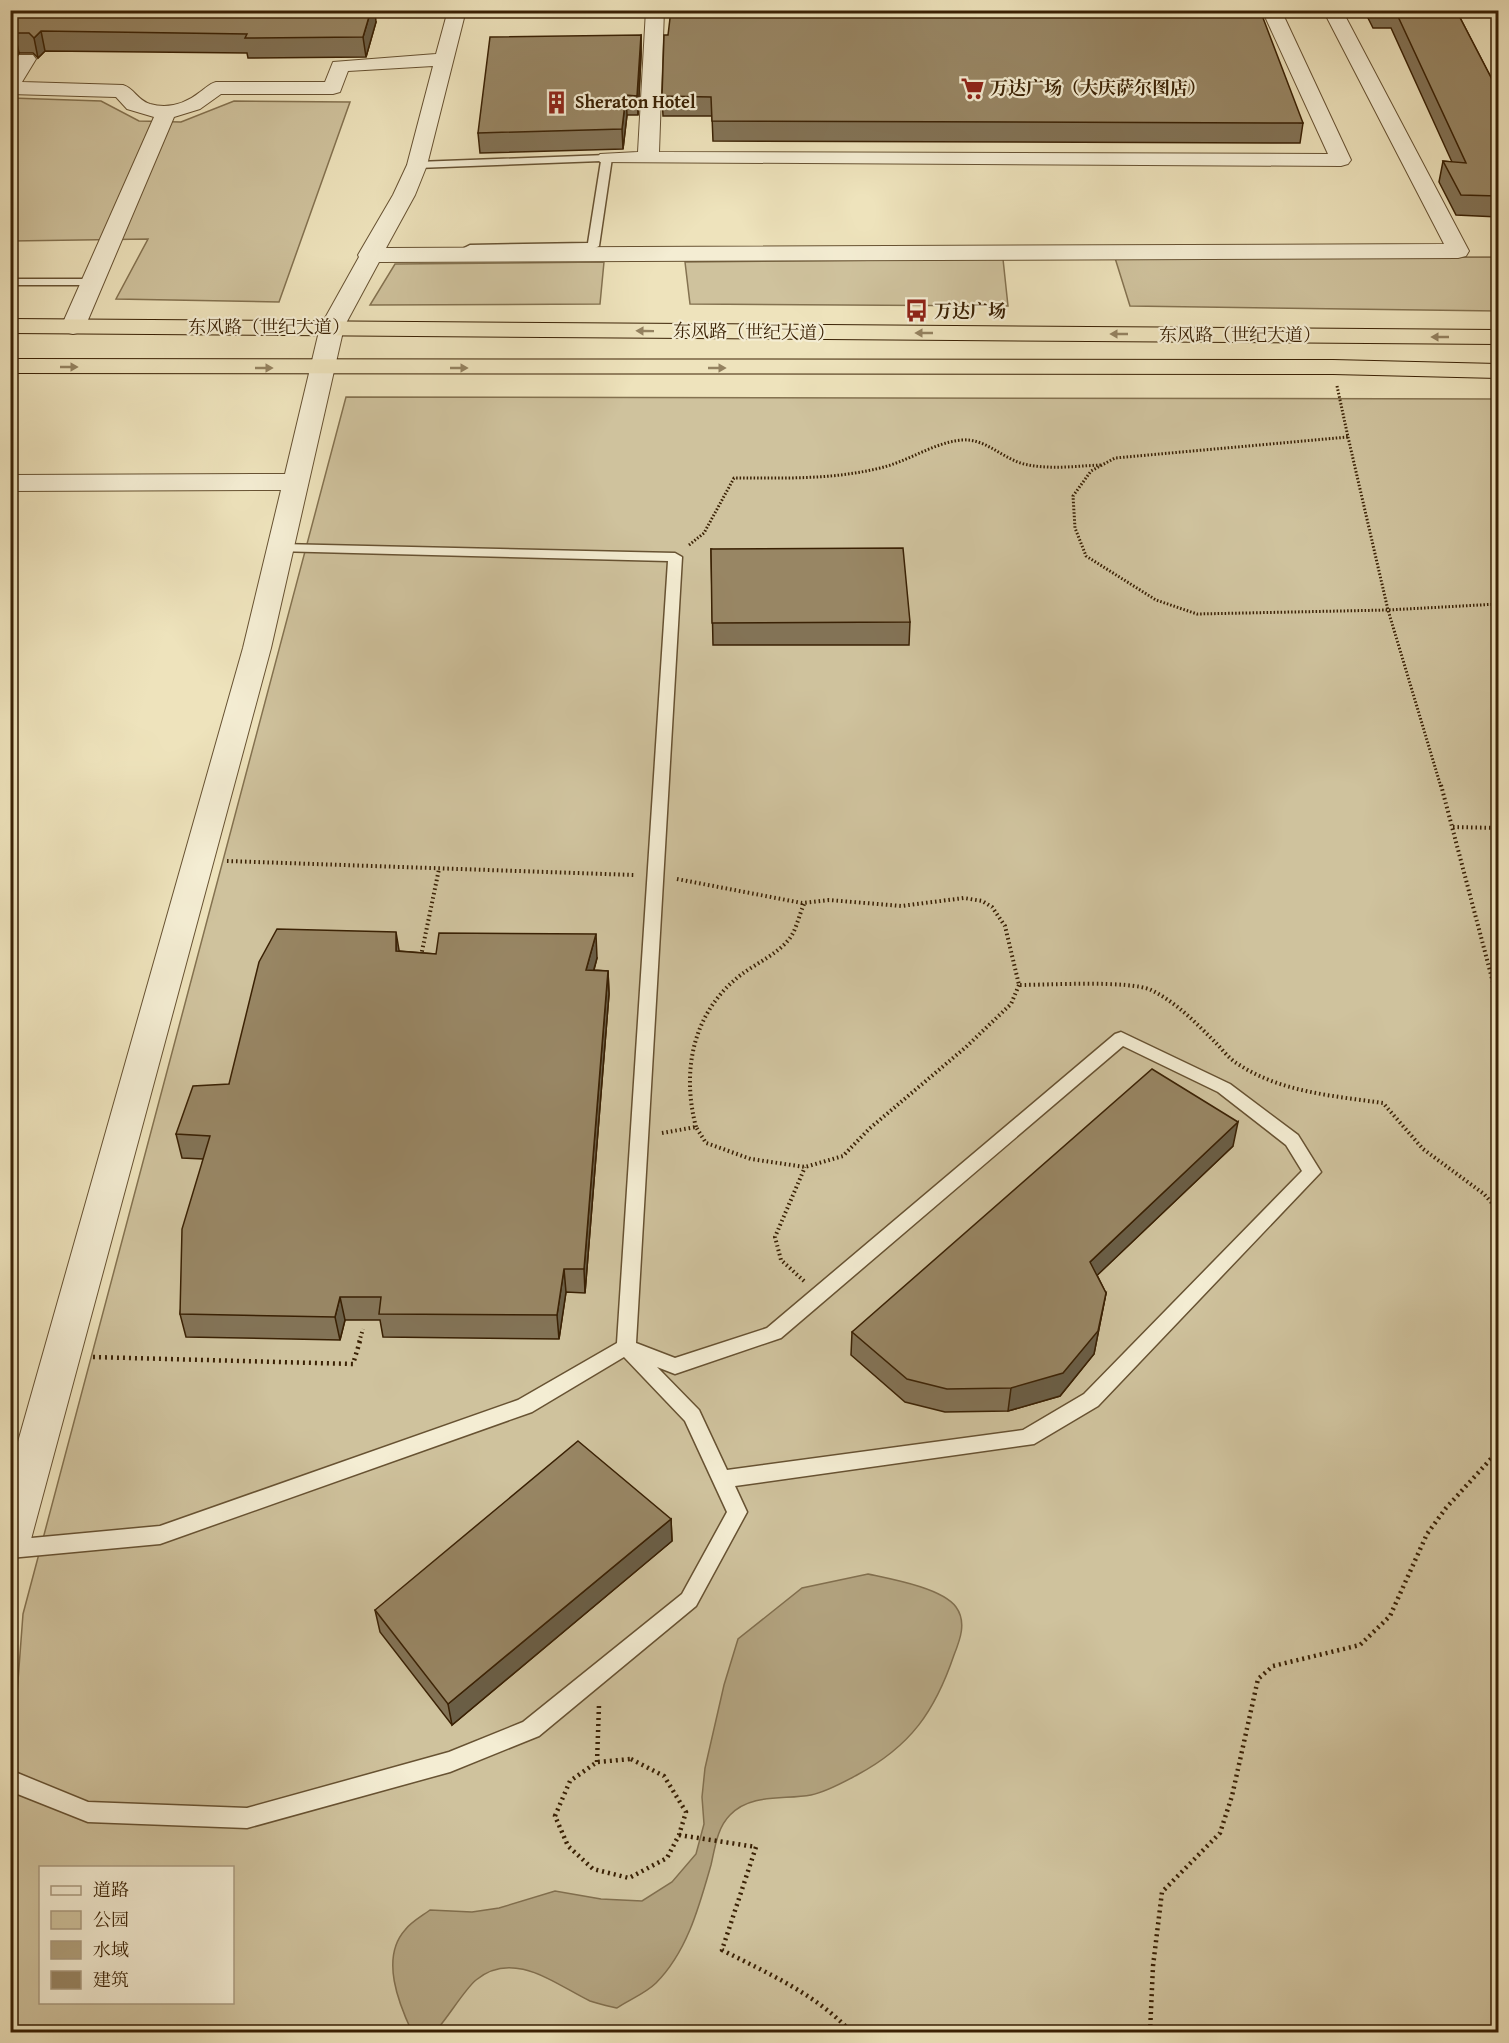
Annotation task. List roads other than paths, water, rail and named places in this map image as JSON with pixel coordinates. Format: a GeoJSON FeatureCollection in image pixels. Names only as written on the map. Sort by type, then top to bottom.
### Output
{"type":"FeatureCollection","features":[{"type":"Feature","properties":{"kind":"highway","name":"东风路（世纪大道）"},"geometry":{"type":"LineString","coordinates":[[10,326],[1498,337]]}},
{"type":"Feature","properties":{"kind":"highway","name":"东风路（世纪大道）"},"geometry":{"type":"LineString","coordinates":[[10,366],[1333,368],[1498,371]]}},
{"type":"Feature","properties":{"kind":"street"},"geometry":{"type":"LineString","coordinates":[[10,1543],[257,648],[332,327],[404,195],[417,165],[457,10]]}},
{"type":"Feature","properties":{"kind":"street"},"geometry":{"type":"LineString","coordinates":[[648,157],[655,10]]}},
{"type":"Feature","properties":{"kind":"street"},"geometry":{"type":"LineString","coordinates":[[607,158],[1341,160],[1270,10]]}},
{"type":"Feature","properties":{"kind":"street"},"geometry":{"type":"LineString","coordinates":[[371,252],[1458,251],[1332,10]]}},
{"type":"Feature","properties":{"kind":"street"},"geometry":{"type":"LineString","coordinates":[[26,59],[10,87],[123,91],[125,98],[136,106],[166,113],[190,108],[205,99],[216,88],[333,88],[340,66],[443,59]]}},
{"type":"Feature","properties":{"kind":"street"},"geometry":{"type":"LineString","coordinates":[[73,327],[166,113]]}},
{"type":"Feature","properties":{"kind":"street"},"geometry":{"type":"LineString","coordinates":[[10,483],[295,482]]}},
{"type":"Feature","properties":{"kind":"lane"},"geometry":{"type":"LineString","coordinates":[[371,252],[593,246],[607,158],[417,165]]}},
{"type":"Feature","properties":{"kind":"lane"},"geometry":{"type":"LineString","coordinates":[[10,282],[93,282]]}},
{"type":"Feature","properties":{"kind":"lane"},"geometry":{"type":"LineString","coordinates":[[10,1780],[88,1812],[247,1818],[450,1762],[531,1729],[688,1600],[737,1512],[692,1416],[627,1347],[675,557],[280,548]]}},
{"type":"Feature","properties":{"kind":"lane"},"geometry":{"type":"LineString","coordinates":[[627,1347],[675,1366],[774,1333],[1121,1038],[1224,1088],[1292,1140],[1312,1172],[1091,1400],[1027,1438],[722,1479]]}},
{"type":"Feature","properties":{"kind":"lane"},"geometry":{"type":"LineString","coordinates":[[10,1549],[160,1535],[525,1406],[627,1347]]}},
{"type":"Feature","properties":{"kind":"water"},"geometry":{"type":"Polygon","coordinates":[[[868,1574],[915,1585],[940,1595],[956,1607],[961,1619],[958,1643],[947,1675],[929,1710],[906,1739],[876,1764],[829,1789],[811,1795],[758,1800],[738,1808],[730,1815],[719,1832],[702,1897],[691,1928],[676,1957],[652,1987],[617,2008],[590,2001],[534,1972],[505,1968],[490,1971],[476,1980],[439,2027],[438,2032],[412,2032],[397,1995],[394,1981],[394,1954],[405,1930],[430,1910],[472,1912],[499,1908],[555,1891],[601,1899],[642,1901],[672,1882],[696,1854],[704,1824],[702,1797],[705,1768],[724,1685],[738,1639],[802,1588],[868,1574]]]}},
{"type":"Feature","properties":{"kind":"place","name":"万达广场（大庆萨尔图店）"},"geometry":{"type":"Point","coordinates":[972,88]}},
{"type":"Feature","properties":{"kind":"place","name":"Sheraton Hotel"},"geometry":{"type":"Point","coordinates":[557,102]}},
{"type":"Feature","properties":{"kind":"place","name":"万达广场"},"geometry":{"type":"Point","coordinates":[916,311]}}]}
